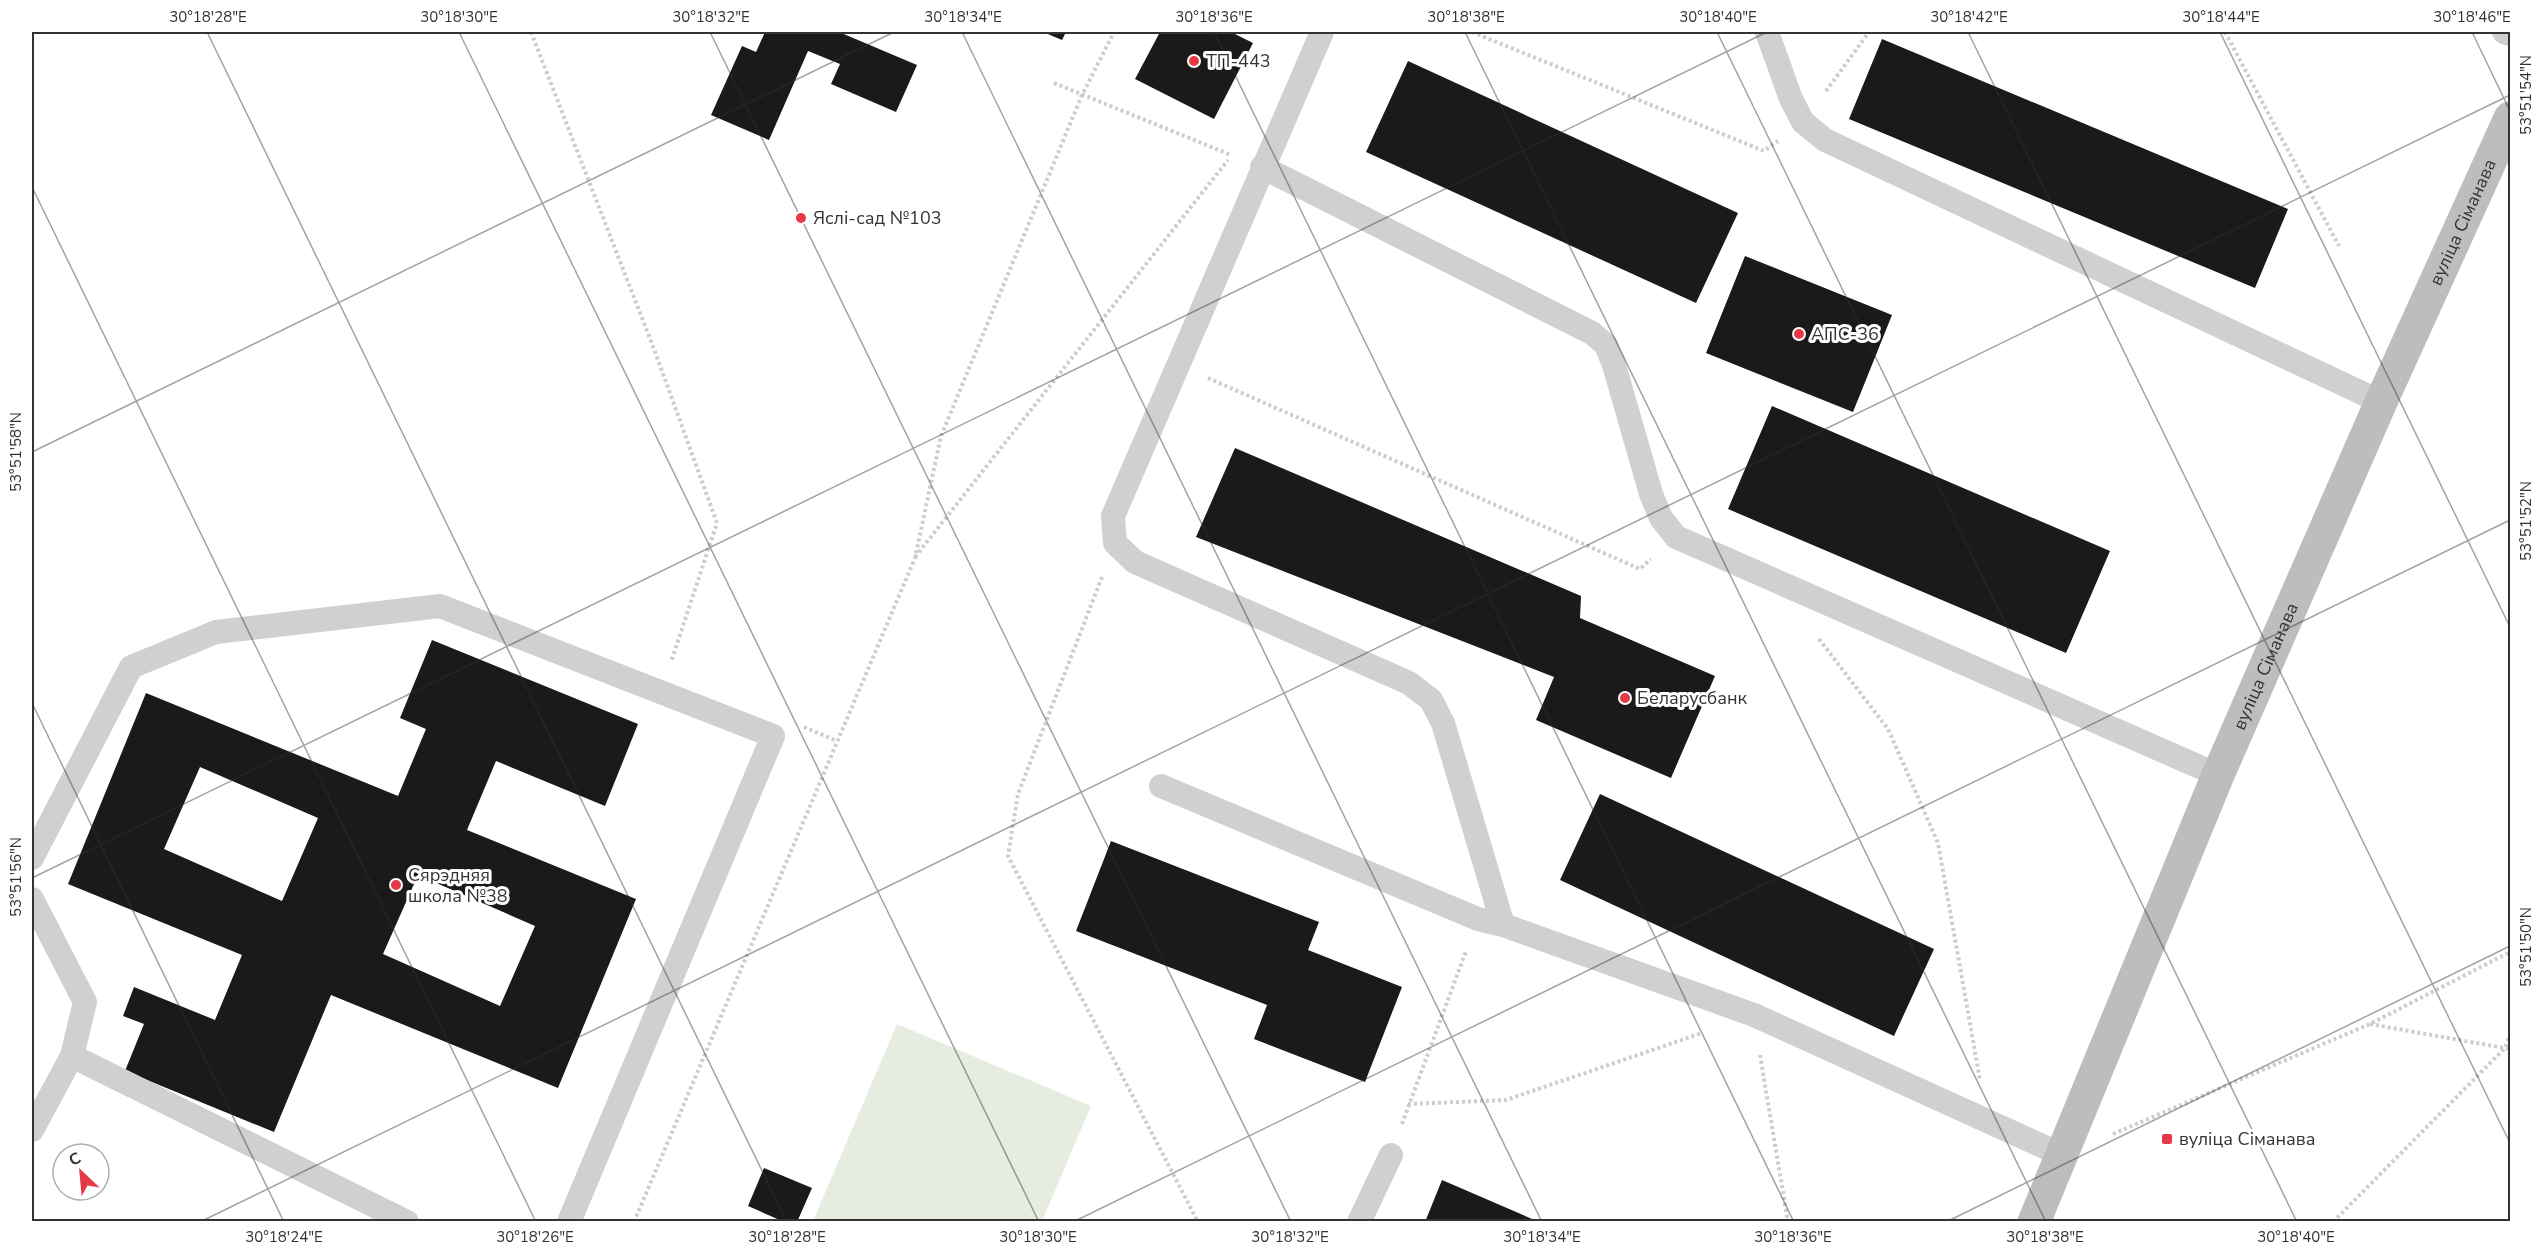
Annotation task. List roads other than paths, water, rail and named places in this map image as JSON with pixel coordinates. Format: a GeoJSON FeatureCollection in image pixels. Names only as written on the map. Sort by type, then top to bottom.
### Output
{"type":"FeatureCollection","features":[{"type":"Feature","properties":{"kind":"main road","name":"вуліца Сіманава"},"geometry":{"type":"LineString","coordinates":[[2034,1221],[2218,775],[2380,402],[2511,118]]}},
{"type":"Feature","properties":{"kind":"lane"},"geometry":{"type":"LineString","coordinates":[[1322,32],[1113,516],[1115,543],[1135,562],[1409,683],[1431,700],[1443,723],[1503,925]]}},
{"type":"Feature","properties":{"kind":"lane"},"geometry":{"type":"LineString","coordinates":[[1767,32],[1791,99],[1803,122],[1825,140],[2380,402]]}},
{"type":"Feature","properties":{"kind":"lane"},"geometry":{"type":"LineString","coordinates":[[2504,32],[2511,34]]}},
{"type":"Feature","properties":{"kind":"lane"},"geometry":{"type":"LineString","coordinates":[[1262,167],[1592,333],[1606,345],[1614,365],[1651,494],[1661,518],[1676,537],[2218,775]]}},
{"type":"Feature","properties":{"kind":"lane"},"geometry":{"type":"LineString","coordinates":[[32,858],[131,667],[216,632],[440,606],[773,736],[569,1221]]}},
{"type":"Feature","properties":{"kind":"lane"},"geometry":{"type":"LineString","coordinates":[[1161,786],[1478,920],[1503,925],[1754,1016],[2062,1155]]}},
{"type":"Feature","properties":{"kind":"lane"},"geometry":{"type":"LineString","coordinates":[[32,899],[84,1002],[72,1056],[32,1130]]}},
{"type":"Feature","properties":{"kind":"lane"},"geometry":{"type":"LineString","coordinates":[[72,1056],[407,1221]]}},
{"type":"Feature","properties":{"kind":"lane"},"geometry":{"type":"LineString","coordinates":[[1359,1221],[1391,1155]]}},
{"type":"Feature","properties":{"kind":"place","name":"ТП-443"},"geometry":{"type":"Point","coordinates":[1194,61]}},
{"type":"Feature","properties":{"kind":"place","name":"Яслі-сад №103"},"geometry":{"type":"Point","coordinates":[801,218]}},
{"type":"Feature","properties":{"kind":"place","name":"АПС-36"},"geometry":{"type":"Point","coordinates":[1799,334]}},
{"type":"Feature","properties":{"kind":"place","name":"Беларусбанк"},"geometry":{"type":"Point","coordinates":[1625,698]}},
{"type":"Feature","properties":{"kind":"place","name":"Сярэдняя школа №38"},"geometry":{"type":"Point","coordinates":[396,885]}},
{"type":"Feature","properties":{"kind":"place","name":"вуліца Сіманава"},"geometry":{"type":"Point","coordinates":[2167,1139]}}]}
